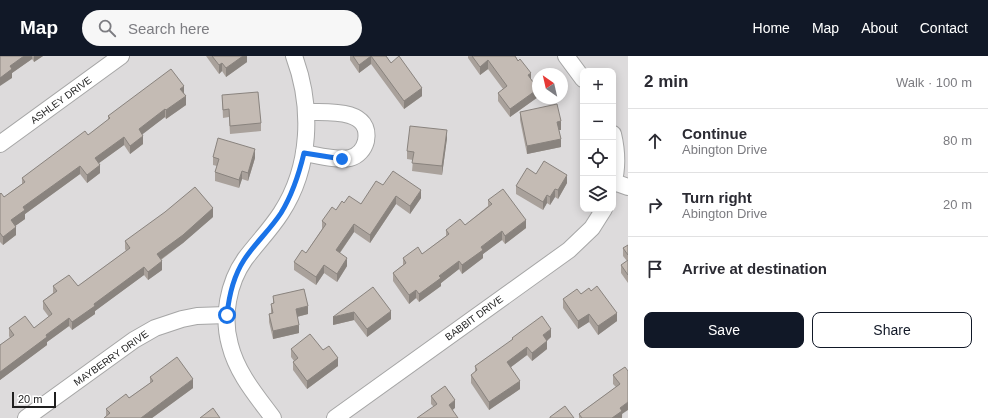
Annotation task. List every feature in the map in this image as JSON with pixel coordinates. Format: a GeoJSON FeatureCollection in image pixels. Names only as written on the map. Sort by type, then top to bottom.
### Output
{"type":"FeatureCollection","features":[{"type":"Feature","properties":{"kind":"street","name":"ASHLEY DRIVE"},"geometry":{"type":"LineString","coordinates":[[0,144],[121,56]]}},
{"type":"Feature","properties":{"kind":"street"},"geometry":{"type":"LineString","coordinates":[[273,418],[245,380],[236,363],[230,346],[227,329],[227,315],[229,298],[236,275],[245,260],[282,212],[300,169],[304,153],[307,112],[305,93],[294,56]]}},
{"type":"Feature","properties":{"kind":"street"},"geometry":{"type":"LineString","coordinates":[[566,56],[580,75]]}},
{"type":"Feature","properties":{"kind":"street"},"geometry":{"type":"LineString","coordinates":[[304,153],[342,159],[349,158],[361,151],[365,145],[366,138],[364,125],[354,116],[346,114],[307,112]]}},
{"type":"Feature","properties":{"kind":"street"},"geometry":{"type":"LineString","coordinates":[[614,140],[617,157],[618,184]]}},
{"type":"Feature","properties":{"kind":"street","name":"BABBIT DRIVE"},"geometry":{"type":"LineString","coordinates":[[335,418],[569,250],[592,228],[602,212]]}},
{"type":"Feature","properties":{"kind":"street","name":"MAYBERRY DRIVE"},"geometry":{"type":"LineString","coordinates":[[26,418],[145,333],[167,323],[182,319],[197,316],[227,315]]}},
{"type":"Feature","properties":{"kind":"shaded area"},"geometry":{"type":"Polygon","coordinates":[[[0,56],[628,56],[628,418],[0,418],[0,56]]]}},
{"type":"Feature","properties":{"kind":"building"},"geometry":{"type":"Polygon","coordinates":[[[0,56],[24,56],[10,66],[12,69],[0,78],[0,56]]]}},
{"type":"Feature","properties":{"kind":"building"},"geometry":{"type":"Polygon","coordinates":[[[212,56],[243,56],[226,68],[222,63],[219,65],[212,56]]]}},
{"type":"Feature","properties":{"kind":"building"},"geometry":{"type":"Polygon","coordinates":[[[353,56],[371,56],[359,65],[353,56]]]}},
{"type":"Feature","properties":{"kind":"building"},"geometry":{"type":"Polygon","coordinates":[[[371,56],[386,56],[391,63],[399,56],[422,88],[404,101],[371,56]]]}},
{"type":"Feature","properties":{"kind":"building"},"geometry":{"type":"Polygon","coordinates":[[[472,56],[515,56],[518,61],[520,59],[531,73],[528,75],[532,81],[532,93],[510,109],[498,93],[507,86],[488,60],[480,67],[472,56]]]}},
{"type":"Feature","properties":{"kind":"building"},"geometry":{"type":"Polygon","coordinates":[[[171,69],[184,86],[180,89],[186,96],[166,110],[165,109],[139,129],[143,136],[130,146],[124,137],[95,158],[100,165],[87,175],[80,166],[23,207],[25,210],[11,220],[16,227],[3,237],[0,233],[1,193],[4,197],[25,182],[22,178],[85,131],[88,135],[110,118],[108,116],[171,69]]]}},
{"type":"Feature","properties":{"kind":"building"},"geometry":{"type":"Polygon","coordinates":[[[258,92],[261,123],[230,126],[229,109],[223,110],[222,95],[258,92]]]}},
{"type":"Feature","properties":{"kind":"building"},"geometry":{"type":"Polygon","coordinates":[[[557,104],[561,121],[557,122],[561,139],[527,146],[520,112],[557,104]]]}},
{"type":"Feature","properties":{"kind":"building"},"geometry":{"type":"Polygon","coordinates":[[[410,126],[447,130],[442,166],[412,163],[414,152],[407,151],[410,126]]]}},
{"type":"Feature","properties":{"kind":"building"},"geometry":{"type":"Polygon","coordinates":[[[218,138],[255,149],[248,173],[242,171],[239,180],[215,172],[219,159],[213,157],[218,138]]]}},
{"type":"Feature","properties":{"kind":"building"},"geometry":{"type":"Polygon","coordinates":[[[544,161],[567,175],[558,190],[555,189],[550,197],[547,195],[543,202],[516,186],[527,168],[536,174],[544,161]]]}},
{"type":"Feature","properties":{"kind":"building"},"geometry":{"type":"Polygon","coordinates":[[[393,171],[421,190],[410,206],[396,196],[370,235],[354,224],[336,250],[347,258],[337,274],[324,265],[316,277],[294,262],[302,250],[306,253],[326,224],[322,221],[332,207],[336,210],[342,201],[344,203],[349,196],[361,204],[376,181],[383,185],[393,171]]]}},
{"type":"Feature","properties":{"kind":"building"},"geometry":{"type":"Polygon","coordinates":[[[195,187],[213,208],[183,235],[157,254],[162,261],[148,272],[144,267],[94,304],[95,306],[72,322],[69,318],[46,335],[47,337],[0,372],[0,345],[14,335],[9,328],[25,316],[34,328],[52,314],[43,301],[57,291],[53,286],[69,275],[78,286],[130,248],[125,241],[165,212],[195,187]]]}},
{"type":"Feature","properties":{"kind":"building"},"geometry":{"type":"Polygon","coordinates":[[[503,189],[526,220],[505,236],[502,231],[481,247],[483,250],[462,265],[459,261],[439,276],[441,278],[419,294],[416,290],[409,295],[393,273],[406,263],[403,258],[418,247],[422,254],[449,234],[446,230],[460,219],[465,225],[492,204],[488,200],[503,189]]]}},
{"type":"Feature","properties":{"kind":"building"},"geometry":{"type":"Polygon","coordinates":[[[628,245],[628,255],[623,248],[628,245]]]}},
{"type":"Feature","properties":{"kind":"building"},"geometry":{"type":"Polygon","coordinates":[[[628,260],[628,275],[621,265],[628,260]]]}},
{"type":"Feature","properties":{"kind":"building"},"geometry":{"type":"Polygon","coordinates":[[[597,286],[617,313],[598,326],[589,314],[578,321],[563,299],[577,289],[581,294],[589,288],[591,291],[597,286]]]}},
{"type":"Feature","properties":{"kind":"building"},"geometry":{"type":"Polygon","coordinates":[[[373,287],[391,311],[367,329],[354,312],[333,317],[373,287]]]}},
{"type":"Feature","properties":{"kind":"building"},"geometry":{"type":"Polygon","coordinates":[[[304,289],[308,306],[296,309],[299,325],[273,331],[269,314],[273,313],[271,304],[274,303],[273,296],[304,289]]]}},
{"type":"Feature","properties":{"kind":"building"},"geometry":{"type":"Polygon","coordinates":[[[542,316],[551,329],[543,335],[547,341],[532,353],[527,347],[507,362],[520,381],[489,402],[471,375],[477,370],[475,366],[542,316]]]}},
{"type":"Feature","properties":{"kind":"building"},"geometry":{"type":"Polygon","coordinates":[[[310,334],[323,350],[329,346],[338,358],[307,381],[293,362],[298,358],[291,349],[310,334]]]}},
{"type":"Feature","properties":{"kind":"building"},"geometry":{"type":"Polygon","coordinates":[[[177,357],[193,379],[141,418],[104,418],[110,413],[106,409],[126,394],[129,398],[153,381],[150,377],[177,357]]]}},
{"type":"Feature","properties":{"kind":"building"},"geometry":{"type":"Polygon","coordinates":[[[625,367],[628,371],[628,402],[620,408],[622,411],[612,418],[582,418],[579,414],[620,384],[613,375],[625,367]]]}},
{"type":"Feature","properties":{"kind":"building"},"geometry":{"type":"Polygon","coordinates":[[[445,386],[455,400],[449,405],[458,418],[417,418],[437,404],[431,396],[445,386]]]}},
{"type":"Feature","properties":{"kind":"building"},"geometry":{"type":"Polygon","coordinates":[[[565,406],[574,418],[550,418],[550,417],[565,406]]]}},
{"type":"Feature","properties":{"kind":"building"},"geometry":{"type":"Polygon","coordinates":[[[213,408],[220,418],[200,418],[213,408]]]}},
{"type":"Feature","properties":{"kind":"route"},"geometry":{"type":"LineString","coordinates":[[227,315],[229,298],[236,275],[245,260],[282,212],[300,169],[304,153],[342,159]]}}]}
